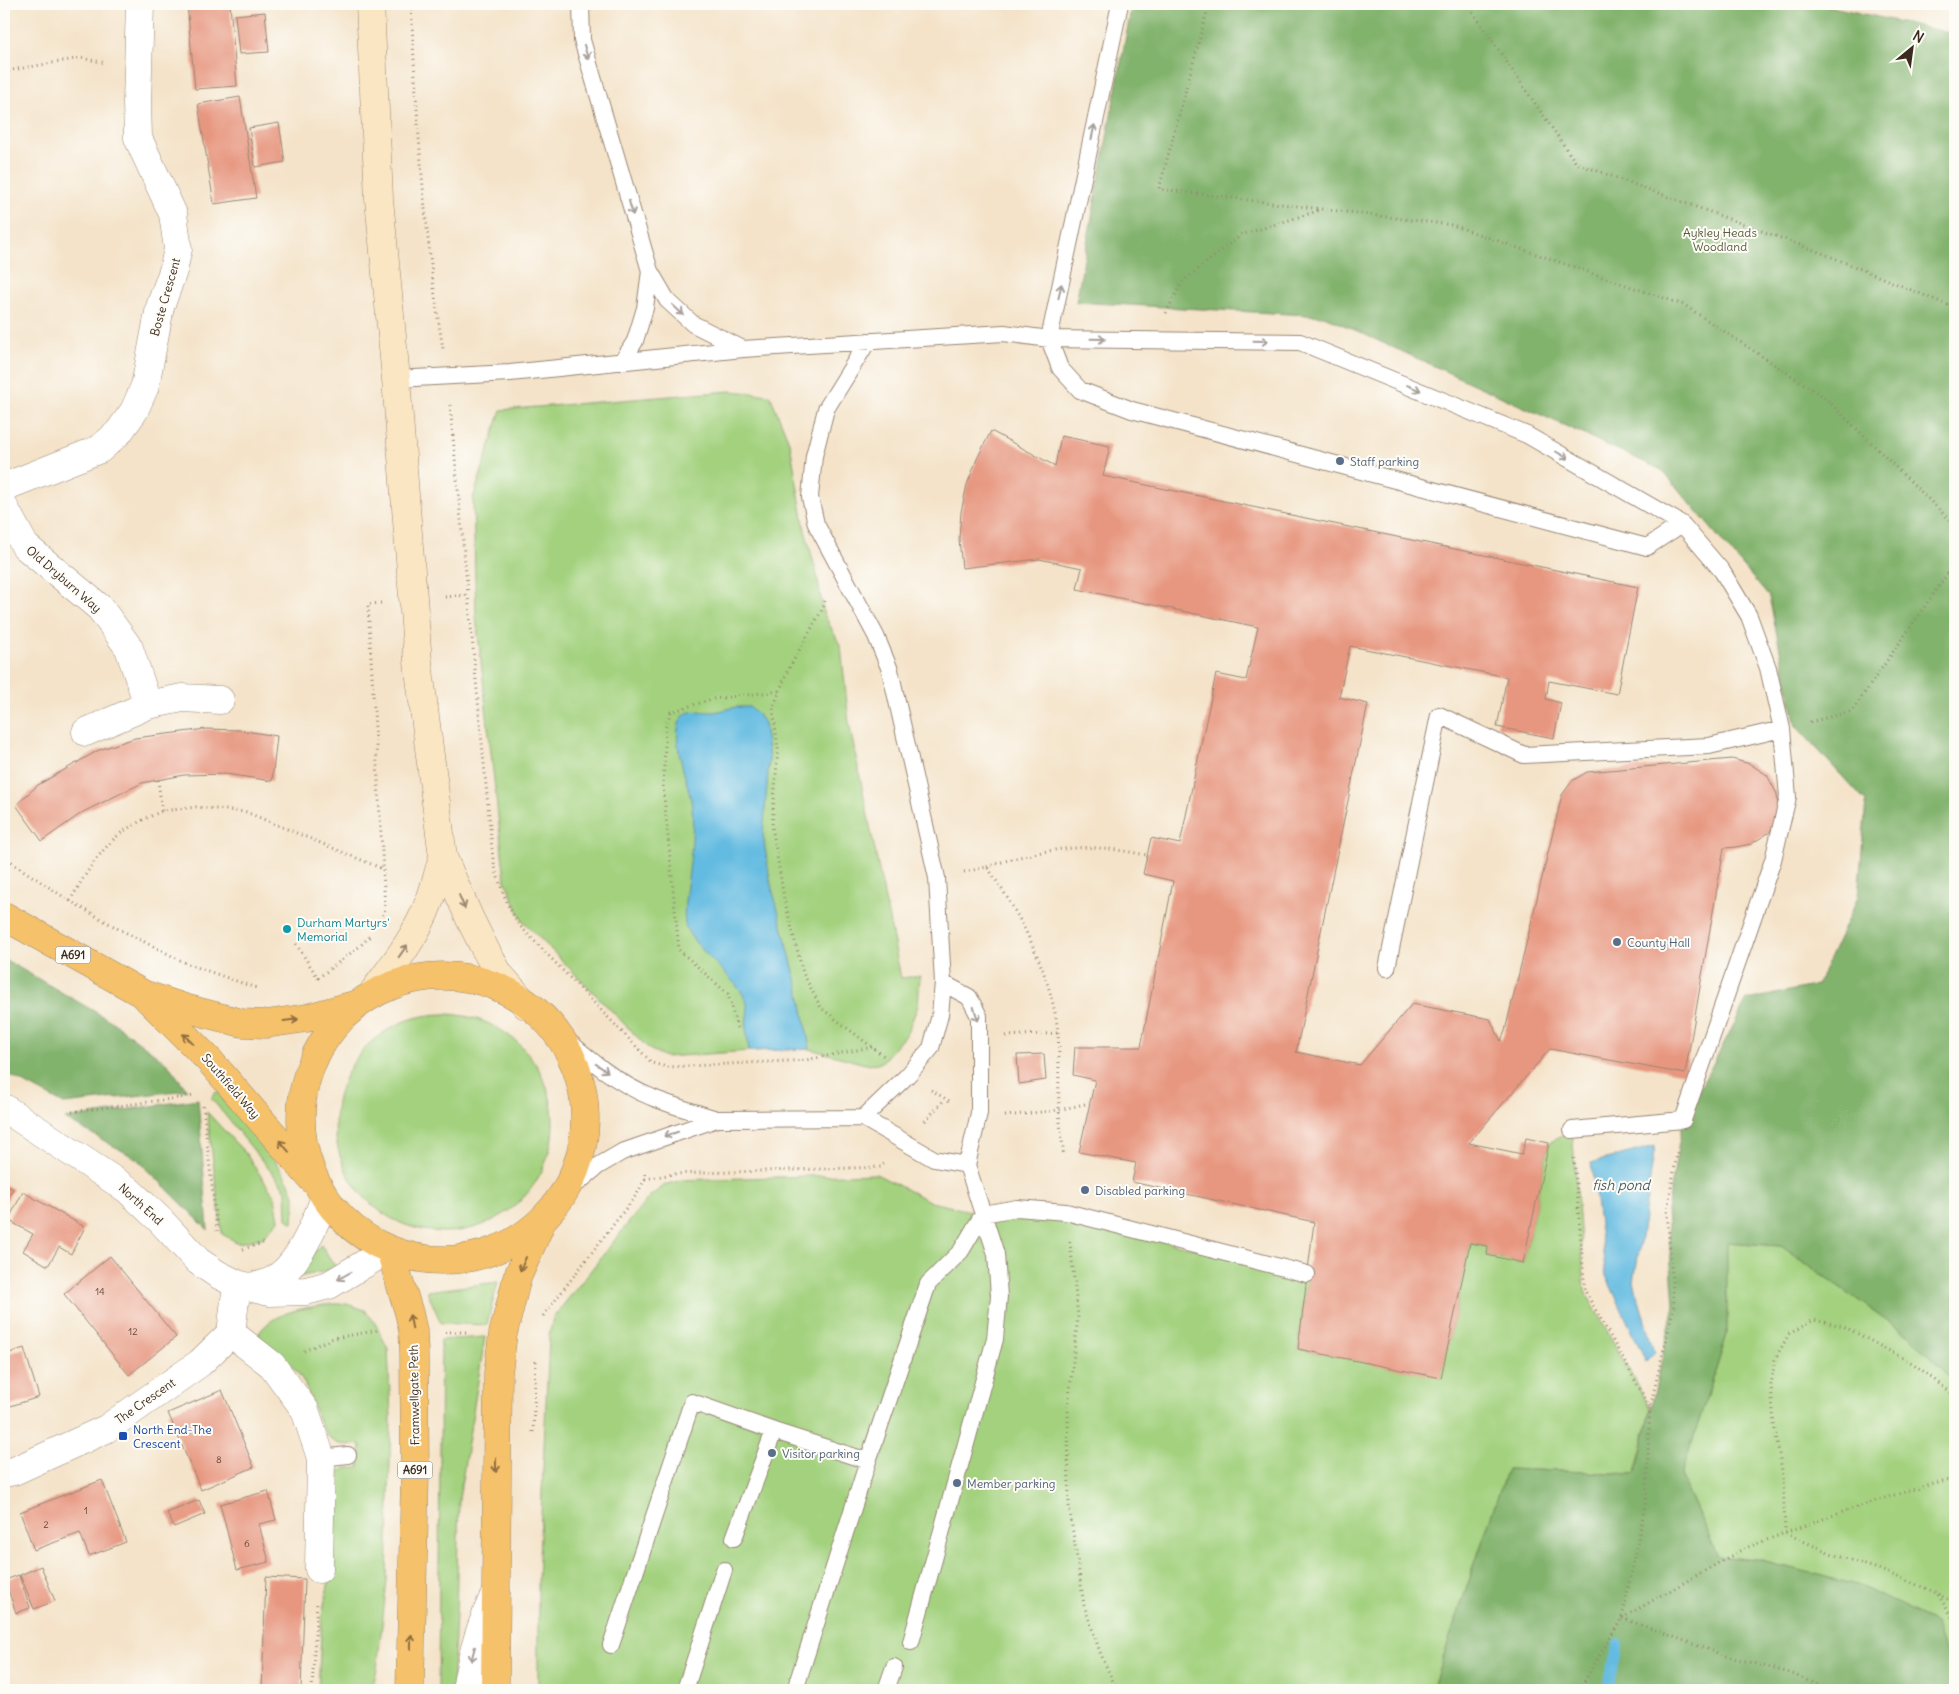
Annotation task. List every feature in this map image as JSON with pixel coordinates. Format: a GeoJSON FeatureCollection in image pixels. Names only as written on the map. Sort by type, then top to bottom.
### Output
{"type":"FeatureCollection","features":[{"type":"Feature","properties":{"kind":"highway","name":"Southfield Way"},"geometry":{"type":"LineString","coordinates":[[4,916],[143,994],[185,1008],[242,1023],[266,1024],[333,1012],[401,979],[431,975],[461,977],[501,988],[526,1005],[551,1026],[569,1050],[585,1095],[586,1118],[582,1146],[562,1196],[543,1220],[519,1238],[495,1250],[460,1259],[421,1259],[389,1252],[369,1244],[356,1233],[320,1192],[209,1060],[143,994]]}},
{"type":"Feature","properties":{"kind":"highway"},"geometry":{"type":"LineString","coordinates":[[320,1192],[305,1143],[302,1114],[305,1087],[312,1064],[326,1038],[338,1022],[364,998]]}},
{"type":"Feature","properties":{"kind":"highway"},"geometry":{"type":"LineString","coordinates":[[495,1690],[496,1416],[498,1374],[503,1334],[517,1278],[543,1220]]}},
{"type":"Feature","properties":{"kind":"highway","name":"Framwellgate Peth"},"geometry":{"type":"LineString","coordinates":[[389,1252],[413,1331],[415,1474],[410,1690]]}},
{"type":"Feature","properties":{"kind":"main road"},"geometry":{"type":"LineString","coordinates":[[370,4],[379,198],[396,379],[418,670],[442,858],[468,917],[499,974],[526,1005]]}},
{"type":"Feature","properties":{"kind":"main road"},"geometry":{"type":"LineString","coordinates":[[364,998],[406,947],[422,919],[442,858]]}},
{"type":"Feature","properties":{"kind":"street","name":"Boste Crescent"},"geometry":{"type":"LineString","coordinates":[[4,488],[100,448],[120,432],[134,411],[144,386],[160,307],[173,271],[178,249],[173,214],[138,138],[140,4]]}},
{"type":"Feature","properties":{"kind":"street","name":"Old Dryburn Way"},"geometry":{"type":"LineString","coordinates":[[4,508],[25,546],[100,608],[129,648],[148,705]]}},
{"type":"Feature","properties":{"kind":"street"},"geometry":{"type":"LineString","coordinates":[[86,732],[148,705],[182,698],[220,700]]}},
{"type":"Feature","properties":{"kind":"street","name":"North End"},"geometry":{"type":"LineString","coordinates":[[12,1113],[127,1189],[160,1220],[198,1261],[217,1274],[243,1285],[269,1292],[306,1291],[329,1284],[389,1252]]}},
{"type":"Feature","properties":{"kind":"street"},"geometry":{"type":"LineString","coordinates":[[319,1569],[321,1458],[306,1410],[272,1365],[231,1333],[243,1285],[265,1284],[289,1266],[302,1248],[320,1192]]}},
{"type":"Feature","properties":{"kind":"street","name":"The Crescent"},"geometry":{"type":"LineString","coordinates":[[4,1473],[14,1471],[106,1429],[200,1363],[231,1333]]}},
{"type":"Feature","properties":{"kind":"street"},"geometry":{"type":"LineString","coordinates":[[466,1690],[471,1660],[481,1622],[496,1592]]}},
{"type":"Feature","properties":{"kind":"lane"},"geometry":{"type":"LineString","coordinates":[[581,4],[582,40],[650,271],[667,300],[693,324],[743,349]]}},
{"type":"Feature","properties":{"kind":"lane"},"geometry":{"type":"LineString","coordinates":[[1120,4],[1050,339],[1060,368],[1080,390],[1132,410],[1647,547],[1682,524]]}},
{"type":"Feature","properties":{"kind":"lane"},"geometry":{"type":"LineString","coordinates":[[622,362],[635,341],[645,308],[650,271]]}},
{"type":"Feature","properties":{"kind":"lane"},"geometry":{"type":"LineString","coordinates":[[396,379],[510,373],[743,349],[1004,333],[1050,339],[1300,342],[1527,435],[1682,524],[1722,571],[1749,616],[1768,668],[1782,729],[1788,797],[1774,860],[1682,1120],[1572,1130]]}},
{"type":"Feature","properties":{"kind":"lane"},"geometry":{"type":"LineString","coordinates":[[863,1118],[908,1075],[931,1048],[940,1015],[943,983],[937,878],[890,670],[876,636],[816,524],[810,497],[814,456],[826,409],[868,341]]}},
{"type":"Feature","properties":{"kind":"lane"},"geometry":{"type":"LineString","coordinates":[[1387,968],[1439,714],[1524,755],[1709,746],[1782,729]]}},
{"type":"Feature","properties":{"kind":"lane"},"geometry":{"type":"LineString","coordinates":[[911,1642],[996,1339],[999,1296],[996,1254],[967,1165],[979,1113],[979,1016],[969,997],[943,983]]}},
{"type":"Feature","properties":{"kind":"lane"},"geometry":{"type":"LineString","coordinates":[[551,1026],[594,1063],[621,1082],[650,1097],[717,1119],[863,1118],[905,1144],[934,1159],[967,1165]]}},
{"type":"Feature","properties":{"kind":"lane"},"geometry":{"type":"LineString","coordinates":[[562,1196],[598,1166],[622,1152],[717,1119]]}},
{"type":"Feature","properties":{"kind":"lane"},"geometry":{"type":"LineString","coordinates":[[795,1690],[868,1461],[928,1284],[960,1251],[983,1214],[1017,1208],[1066,1212],[1307,1274]]}},
{"type":"Feature","properties":{"kind":"lane"},"geometry":{"type":"LineString","coordinates":[[611,1645],[692,1402],[868,1461]]}},
{"type":"Feature","properties":{"kind":"lane"},"geometry":{"type":"LineString","coordinates":[[734,1538],[774,1431]]}},
{"type":"Feature","properties":{"kind":"lane"},"geometry":{"type":"LineString","coordinates":[[321,1458],[348,1455]]}},
{"type":"Feature","properties":{"kind":"lane"},"geometry":{"type":"LineString","coordinates":[[685,1690],[724,1570]]}},
{"type":"Feature","properties":{"kind":"lane"},"geometry":{"type":"LineString","coordinates":[[886,1690],[894,1667]]}},
{"type":"Feature","properties":{"kind":"path"},"geometry":{"type":"LineString","coordinates":[[412,4],[416,105],[427,230],[436,310],[447,377],[493,858],[498,880],[506,901],[520,926],[652,1063],[667,1067],[806,1060],[872,1047]]}},
{"type":"Feature","properties":{"kind":"path"},"geometry":{"type":"LineString","coordinates":[[1209,4],[1159,189],[1452,225],[1684,305],[1824,398],[1955,525]]}},
{"type":"Feature","properties":{"kind":"path"},"geometry":{"type":"LineString","coordinates":[[1466,4],[1576,163],[1822,253],[1955,308]]}},
{"type":"Feature","properties":{"kind":"path"},"geometry":{"type":"LineString","coordinates":[[4,74],[12,70],[81,58],[138,70]]}},
{"type":"Feature","properties":{"kind":"path"},"geometry":{"type":"LineString","coordinates":[[1182,282],[1241,235],[1324,209]]}},
{"type":"Feature","properties":{"kind":"path"},"geometry":{"type":"LineString","coordinates":[[834,559],[823,608],[787,672],[773,708],[778,749],[772,826],[784,898],[803,974],[821,1008],[908,1075],[945,1099],[979,1113]]}},
{"type":"Feature","properties":{"kind":"path"},"geometry":{"type":"LineString","coordinates":[[1782,729],[1852,711],[1955,563]]}},
{"type":"Feature","properties":{"kind":"path"},"geometry":{"type":"LineString","coordinates":[[368,604],[385,909],[381,922]]}},
{"type":"Feature","properties":{"kind":"path"},"geometry":{"type":"LineString","coordinates":[[737,1028],[728,994],[679,950],[663,786],[666,724],[671,712],[712,699],[780,691]]}},
{"type":"Feature","properties":{"kind":"path"},"geometry":{"type":"LineString","coordinates":[[158,780],[162,811]]}},
{"type":"Feature","properties":{"kind":"path"},"geometry":{"type":"LineString","coordinates":[[70,901],[89,867],[116,837],[141,821],[162,811],[196,807],[246,812],[383,869]]}},
{"type":"Feature","properties":{"kind":"path"},"geometry":{"type":"LineString","coordinates":[[937,878],[987,867],[1029,854],[1074,848],[1147,855]]}},
{"type":"Feature","properties":{"kind":"path"},"geometry":{"type":"LineString","coordinates":[[4,855],[15,865],[70,901],[117,928],[188,964],[265,990]]}},
{"type":"Feature","properties":{"kind":"path"},"geometry":{"type":"LineString","coordinates":[[987,867],[1001,886],[1028,934],[1048,985],[1058,1033],[1059,1110],[1064,1156]]}},
{"type":"Feature","properties":{"kind":"path"},"geometry":{"type":"LineString","coordinates":[[310,982],[360,946],[372,934]]}},
{"type":"Feature","properties":{"kind":"path"},"geometry":{"type":"LineString","coordinates":[[296,944],[318,978]]}},
{"type":"Feature","properties":{"kind":"path"},"geometry":{"type":"LineString","coordinates":[[1029,1036],[1058,1033]]}},
{"type":"Feature","properties":{"kind":"path"},"geometry":{"type":"LineString","coordinates":[[12,1113],[202,1095]]}},
{"type":"Feature","properties":{"kind":"path"},"geometry":{"type":"LineString","coordinates":[[541,1320],[637,1194],[645,1179],[673,1174],[881,1167],[905,1144],[945,1099]]}},
{"type":"Feature","properties":{"kind":"path"},"geometry":{"type":"LineString","coordinates":[[1009,1116],[1059,1110],[1089,1103]]}},
{"type":"Feature","properties":{"kind":"path"},"geometry":{"type":"LineString","coordinates":[[198,1261],[218,1237],[203,1104]]}},
{"type":"Feature","properties":{"kind":"path"},"geometry":{"type":"LineString","coordinates":[[1579,1690],[1622,1618],[1646,1501],[1650,1408],[1674,1305],[1667,1211],[1682,1120]]}},
{"type":"Feature","properties":{"kind":"path"},"geometry":{"type":"LineString","coordinates":[[1572,1130],[1585,1291],[1650,1408]]}},
{"type":"Feature","properties":{"kind":"path"},"geometry":{"type":"LineString","coordinates":[[1066,1212],[1078,1316],[1068,1407],[1068,1506],[1084,1605],[1101,1655],[1117,1690]]}},
{"type":"Feature","properties":{"kind":"path"},"geometry":{"type":"LineString","coordinates":[[237,1247],[245,1249],[265,1242]]}},
{"type":"Feature","properties":{"kind":"path"},"geometry":{"type":"LineString","coordinates":[[1785,1533],[1783,1476],[1774,1425],[1771,1385],[1775,1358],[1789,1334],[1814,1320],[1843,1326],[1914,1364],[1955,1396]]}},
{"type":"Feature","properties":{"kind":"path"},"geometry":{"type":"LineString","coordinates":[[533,1434],[536,1355]]}},
{"type":"Feature","properties":{"kind":"path"},"geometry":{"type":"LineString","coordinates":[[1622,1618],[1743,1549],[1840,1512],[1924,1486],[1955,1479]]}},
{"type":"Feature","properties":{"kind":"path"},"geometry":{"type":"LineString","coordinates":[[1785,1533],[1835,1555],[1878,1569],[1937,1593],[1955,1603]]}},
{"type":"Feature","properties":{"kind":"path"},"geometry":{"type":"LineString","coordinates":[[312,1690],[319,1569]]}},
{"type":"Feature","properties":{"kind":"path"},"geometry":{"type":"LineString","coordinates":[[1937,1593],[1955,1622]]}},
{"type":"Feature","properties":{"kind":"path"},"geometry":{"type":"LineString","coordinates":[[1622,1618],[1726,1656],[1790,1674],[1829,1690]]}},
{"type":"Feature","properties":{"kind":"green space","name":"Aykley Heads Woodland"},"geometry":{"type":"Polygon","coordinates":[[[1132,4],[1819,4],[1955,34],[1955,1382],[1911,1337],[1781,1246],[1727,1242],[1727,1335],[1681,1476],[1718,1556],[1765,1561],[1860,1586],[1935,1623],[1955,1678],[1955,1690],[1432,1690],[1507,1469],[1636,1474],[1674,1305],[1667,1211],[1683,1120],[1747,1000],[1817,985],[1858,897],[1866,802],[1796,726],[1769,597],[1662,470],[1324,316],[1076,302],[1132,4]]]}},
{"type":"Feature","properties":{"kind":"green space"},"geometry":{"type":"Polygon","coordinates":[[[731,391],[770,395],[790,444],[805,530],[816,571],[824,614],[841,647],[849,723],[901,978],[920,976],[918,1006],[907,1033],[881,1063],[865,1064],[810,1049],[665,1057],[649,1049],[522,920],[505,880],[476,616],[473,499],[501,410],[731,391]]]}},
{"type":"Feature","properties":{"kind":"green space"},"geometry":{"type":"Polygon","coordinates":[[[4,959],[111,1021],[167,1063],[187,1090],[64,1104],[4,1072],[4,959]]]}},
{"type":"Feature","properties":{"kind":"green space"},"geometry":{"type":"Polygon","coordinates":[[[444,1014],[465,1016],[486,1022],[505,1032],[521,1046],[535,1062],[545,1081],[551,1102],[553,1123],[551,1144],[545,1165],[535,1184],[521,1200],[505,1214],[486,1224],[465,1230],[444,1232],[423,1230],[402,1224],[383,1214],[367,1200],[353,1184],[343,1165],[337,1144],[335,1123],[337,1102],[343,1081],[353,1062],[367,1046],[383,1032],[402,1022],[423,1016],[444,1014]]]}},
{"type":"Feature","properties":{"kind":"green space"},"geometry":{"type":"Polygon","coordinates":[[[217,1091],[262,1144],[284,1175],[292,1189],[295,1200],[293,1223],[287,1219],[286,1190],[211,1098],[217,1091]]]}},
{"type":"Feature","properties":{"kind":"green space"},"geometry":{"type":"Polygon","coordinates":[[[198,1099],[208,1230],[137,1159],[65,1119],[198,1099]]]}},
{"type":"Feature","properties":{"kind":"green space"},"geometry":{"type":"Polygon","coordinates":[[[207,1112],[246,1154],[275,1197],[279,1220],[262,1238],[238,1243],[222,1234],[207,1112]]]}},
{"type":"Feature","properties":{"kind":"green space"},"geometry":{"type":"Polygon","coordinates":[[[1572,1130],[1585,1291],[1650,1408],[1636,1474],[1507,1469],[1432,1690],[538,1690],[538,1581],[549,1336],[553,1318],[649,1197],[665,1185],[681,1180],[876,1174],[931,1202],[983,1214],[1017,1208],[1307,1274],[1298,1349],[1441,1377],[1470,1243],[1488,1246],[1487,1255],[1523,1263],[1549,1143],[1572,1130]]]}},
{"type":"Feature","properties":{"kind":"green space"},"geometry":{"type":"Polygon","coordinates":[[[1726,1242],[1781,1246],[1911,1337],[1955,1382],[1955,1678],[1935,1623],[1860,1586],[1765,1561],[1718,1556],[1681,1476],[1727,1335],[1726,1242]]]}},
{"type":"Feature","properties":{"kind":"green space"},"geometry":{"type":"Polygon","coordinates":[[[321,1245],[337,1269],[288,1279],[321,1245]]]}},
{"type":"Feature","properties":{"kind":"green space"},"geometry":{"type":"Polygon","coordinates":[[[498,1282],[487,1325],[441,1323],[427,1291],[498,1282]]]}},
{"type":"Feature","properties":{"kind":"green space"},"geometry":{"type":"Polygon","coordinates":[[[330,1304],[347,1304],[365,1310],[375,1323],[388,1349],[391,1418],[387,1581],[377,1669],[372,1690],[318,1690],[322,1615],[331,1571],[331,1486],[336,1473],[346,1468],[359,1468],[361,1445],[339,1444],[330,1438],[319,1422],[308,1393],[296,1370],[258,1335],[264,1327],[280,1316],[300,1309],[330,1304]]]}},
{"type":"Feature","properties":{"kind":"green space"},"geometry":{"type":"Polygon","coordinates":[[[485,1337],[459,1499],[452,1690],[438,1690],[441,1340],[485,1337]]]}},
{"type":"Feature","properties":{"kind":"water"},"geometry":{"type":"Polygon","coordinates":[[[737,707],[749,707],[757,713],[764,723],[769,759],[763,835],[770,880],[801,998],[810,1049],[749,1051],[745,998],[732,980],[695,941],[685,924],[693,815],[678,749],[678,727],[682,718],[689,713],[697,711],[714,712],[737,707]]]}},
{"type":"Feature","properties":{"kind":"water","name":"fish pond"},"geometry":{"type":"Polygon","coordinates":[[[1655,1146],[1634,1282],[1654,1353],[1646,1361],[1606,1276],[1591,1163],[1655,1146]]]}},
{"type":"Feature","properties":{"kind":"building"},"geometry":{"type":"Polygon","coordinates":[[[187,4],[230,4],[237,86],[195,89],[187,4]]]}},
{"type":"Feature","properties":{"kind":"building"},"geometry":{"type":"Polygon","coordinates":[[[265,12],[269,52],[239,54],[235,15],[265,12]]]}},
{"type":"Feature","properties":{"kind":"building"},"geometry":{"type":"Polygon","coordinates":[[[240,97],[256,198],[214,204],[198,104],[240,97]]]}},
{"type":"Feature","properties":{"kind":"building"},"geometry":{"type":"Polygon","coordinates":[[[279,123],[285,162],[255,167],[249,128],[279,123]]]}},
{"type":"Feature","properties":{"kind":"building","name":"County Hall"},"geometry":{"type":"Polygon","coordinates":[[[991,431],[1055,466],[1061,436],[1110,446],[1103,476],[1638,587],[1617,694],[1549,681],[1546,699],[1561,703],[1554,738],[1497,727],[1507,677],[1350,646],[1339,697],[1368,704],[1296,1052],[1360,1065],[1412,1004],[1490,1019],[1501,1041],[1562,795],[1572,781],[1587,772],[1732,759],[1750,764],[1767,775],[1777,794],[1778,814],[1770,832],[1751,844],[1724,848],[1685,1074],[1550,1049],[1469,1143],[1522,1154],[1526,1138],[1549,1143],[1523,1263],[1487,1255],[1488,1246],[1470,1243],[1441,1378],[1298,1349],[1314,1222],[1132,1182],[1136,1163],[1079,1152],[1095,1080],[1073,1075],[1075,1047],[1141,1047],[1173,881],[1143,874],[1151,838],[1180,844],[1216,674],[1246,680],[1258,627],[1077,589],[1082,568],[1039,559],[962,568],[959,539],[961,512],[967,485],[991,431]]]}},
{"type":"Feature","properties":{"kind":"building"},"geometry":{"type":"Polygon","coordinates":[[[206,729],[239,730],[277,736],[272,781],[226,774],[184,775],[142,783],[83,812],[42,841],[16,805],[38,785],[99,750],[135,738],[206,729]]]}},
{"type":"Feature","properties":{"kind":"building"},"geometry":{"type":"Polygon","coordinates":[[[1044,1054],[1046,1080],[1019,1084],[1017,1055],[1044,1054]]]}},
{"type":"Feature","properties":{"kind":"building"},"geometry":{"type":"Polygon","coordinates":[[[4,1184],[13,1189],[4,1205],[4,1184]]]}},
{"type":"Feature","properties":{"kind":"building"},"geometry":{"type":"Polygon","coordinates":[[[23,1192],[85,1227],[71,1254],[59,1247],[48,1266],[23,1251],[33,1234],[8,1220],[23,1192]]]}},
{"type":"Feature","properties":{"kind":"building"},"geometry":{"type":"Polygon","coordinates":[[[110,1256],[176,1337],[129,1375],[64,1294],[110,1256]]]}},
{"type":"Feature","properties":{"kind":"building"},"geometry":{"type":"Polygon","coordinates":[[[24,1348],[39,1397],[4,1408],[4,1355],[24,1348]]]}},
{"type":"Feature","properties":{"kind":"building"},"geometry":{"type":"Polygon","coordinates":[[[222,1390],[254,1467],[201,1490],[168,1413],[222,1390]]]}},
{"type":"Feature","properties":{"kind":"building"},"geometry":{"type":"Polygon","coordinates":[[[102,1480],[126,1542],[89,1556],[80,1533],[34,1550],[20,1512],[102,1480]]]}},
{"type":"Feature","properties":{"kind":"building"},"geometry":{"type":"Polygon","coordinates":[[[268,1491],[276,1520],[259,1524],[269,1562],[237,1570],[220,1504],[268,1491]]]}},
{"type":"Feature","properties":{"kind":"building"},"geometry":{"type":"Polygon","coordinates":[[[199,1500],[205,1514],[174,1527],[167,1513],[199,1500]]]}},
{"type":"Feature","properties":{"kind":"building"},"geometry":{"type":"Polygon","coordinates":[[[41,1566],[55,1601],[34,1609],[20,1575],[41,1566]]]}},
{"type":"Feature","properties":{"kind":"building"},"geometry":{"type":"Polygon","coordinates":[[[19,1575],[30,1608],[16,1613],[5,1580],[19,1575]]]}},
{"type":"Feature","properties":{"kind":"building"},"geometry":{"type":"Polygon","coordinates":[[[266,1577],[305,1579],[301,1690],[262,1690],[266,1577]]]}},
{"type":"Feature","properties":{"kind":"waterway"},"geometry":{"type":"LineString","coordinates":[[1608,1690],[1618,1644]]}},
{"type":"Feature","properties":{"kind":"place","name":"Staff parking"},"geometry":{"type":"Point","coordinates":[1340,461]}},
{"type":"Feature","properties":{"kind":"place","name":"Durham Martyrs' Memorial"},"geometry":{"type":"Point","coordinates":[287,929]}},
{"type":"Feature","properties":{"kind":"place","name":"County Hall"},"geometry":{"type":"Point","coordinates":[1617,942]}},
{"type":"Feature","properties":{"kind":"place","name":"Disabled parking"},"geometry":{"type":"Point","coordinates":[1085,1190]}},
{"type":"Feature","properties":{"kind":"place","name":"North End-The Crescent"},"geometry":{"type":"Point","coordinates":[123,1436]}},
{"type":"Feature","properties":{"kind":"place","name":"Visitor parking"},"geometry":{"type":"Point","coordinates":[772,1453]}},
{"type":"Feature","properties":{"kind":"place","name":"Member parking"},"geometry":{"type":"Point","coordinates":[957,1483]}}]}
